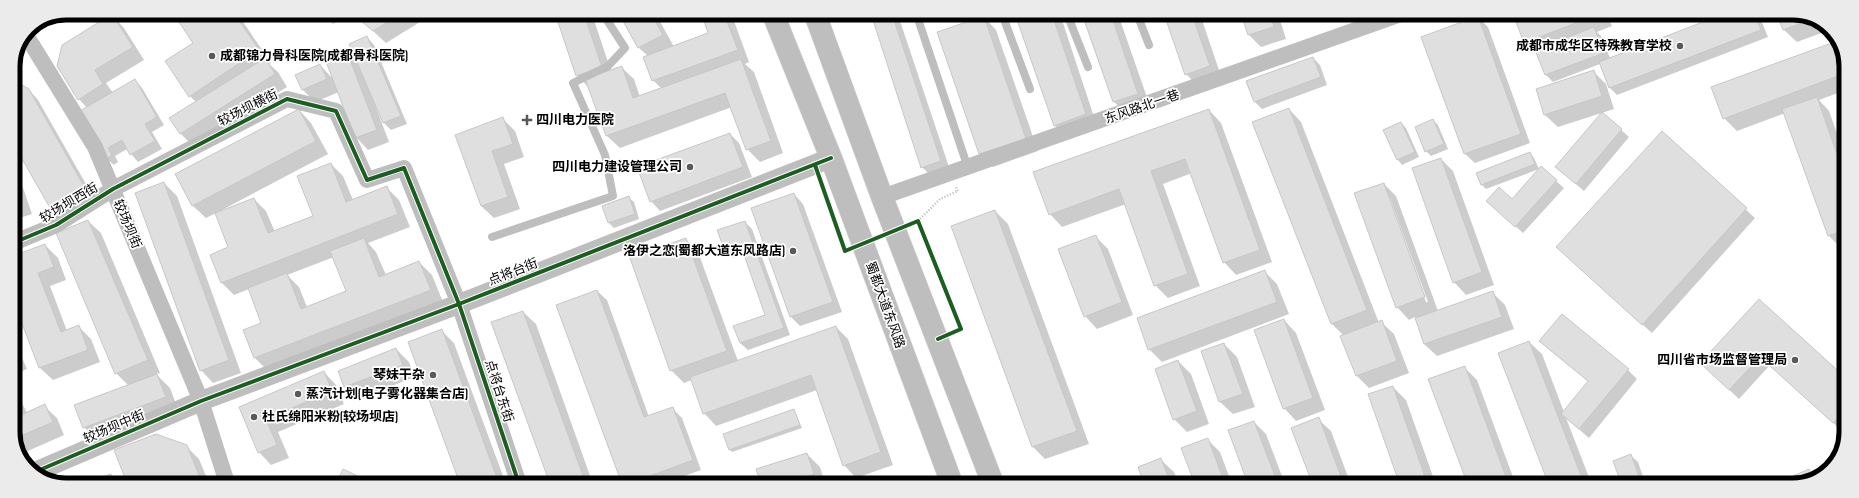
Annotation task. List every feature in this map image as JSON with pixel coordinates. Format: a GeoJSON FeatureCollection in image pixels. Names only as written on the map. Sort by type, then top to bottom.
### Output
{"type":"FeatureCollection","features":[{"type":"Feature","properties":{"kind":"main road","name":"蜀都大道东风路"},"geometry":{"type":"LineString","coordinates":[[776,20],[831,158],[950,478]]}},
{"type":"Feature","properties":{"kind":"main road"},"geometry":{"type":"LineString","coordinates":[[818,20],[882,197],[991,478]]}},
{"type":"Feature","properties":{"kind":"street","name":"东风路北一巷"},"geometry":{"type":"LineString","coordinates":[[882,197],[968,168],[1384,20]]}},
{"type":"Feature","properties":{"kind":"street","name":"较场坝街"},"geometry":{"type":"LineString","coordinates":[[29,39],[95,147],[201,401],[225,478]]}},
{"type":"Feature","properties":{"kind":"street","name":"较场坝横街"},"geometry":{"type":"LineString","coordinates":[[112,189],[287,99],[336,111],[367,180],[404,168],[459,304]]}},
{"type":"Feature","properties":{"kind":"street","name":"点将台街"},"geometry":{"type":"LineString","coordinates":[[201,401],[459,304],[831,158]]}},
{"type":"Feature","properties":{"kind":"street","name":"较场坝西街"},"geometry":{"type":"LineString","coordinates":[[20,240],[56,225],[112,189]]}},
{"type":"Feature","properties":{"kind":"street","name":"点将台东街"},"geometry":{"type":"LineString","coordinates":[[459,304],[517,478]]}},
{"type":"Feature","properties":{"kind":"street","name":"较场坝中街"},"geometry":{"type":"LineString","coordinates":[[40,470],[201,401]]}},
{"type":"Feature","properties":{"kind":"lane"},"geometry":{"type":"LineString","coordinates":[[492,237],[613,196],[605,155],[573,83],[608,66],[625,48],[607,20]]}},
{"type":"Feature","properties":{"kind":"lane"},"geometry":{"type":"LineString","coordinates":[[918,20],[968,168]]}},
{"type":"Feature","properties":{"kind":"lane"},"geometry":{"type":"LineString","coordinates":[[1004,20],[1030,89]]}},
{"type":"Feature","properties":{"kind":"lane"},"geometry":{"type":"LineString","coordinates":[[1069,20],[1088,68]]}},
{"type":"Feature","properties":{"kind":"lane"},"geometry":{"type":"LineString","coordinates":[[1139,20],[1149,45]]}},
{"type":"Feature","properties":{"kind":"path"},"geometry":{"type":"LineString","coordinates":[[911,224],[918,221],[940,199],[958,191]]}},
{"type":"Feature","properties":{"kind":"path"},"geometry":{"type":"LineString","coordinates":[[918,221],[921,228]]}},
{"type":"Feature","properties":{"kind":"building"},"geometry":{"type":"Polygon","coordinates":[[[102,20],[116,20],[133,47],[95,70],[103,84],[78,100],[57,66],[62,45],[102,20]]]}},
{"type":"Feature","properties":{"kind":"building","name":"成都锦力骨科医院(成都骨科医院)"},"geometry":{"type":"Polygon","coordinates":[[[178,20],[239,20],[259,50],[189,97],[165,61],[193,43],[178,20]]]}},
{"type":"Feature","properties":{"kind":"building"},"geometry":{"type":"Polygon","coordinates":[[[362,20],[391,20],[373,31],[361,21],[362,20]]]}},
{"type":"Feature","properties":{"kind":"building"},"geometry":{"type":"Polygon","coordinates":[[[557,20],[586,20],[602,67],[576,76],[557,20]]]}},
{"type":"Feature","properties":{"kind":"building"},"geometry":{"type":"Polygon","coordinates":[[[622,20],[654,20],[663,35],[638,48],[622,20]]]}},
{"type":"Feature","properties":{"kind":"building"},"geometry":{"type":"Polygon","coordinates":[[[704,20],[726,20],[738,50],[652,81],[643,57],[708,33],[704,20]]]}},
{"type":"Feature","properties":{"kind":"building"},"geometry":{"type":"Polygon","coordinates":[[[873,20],[894,20],[941,161],[921,168],[873,20]]]}},
{"type":"Feature","properties":{"kind":"building"},"geometry":{"type":"Polygon","coordinates":[[[972,20],[985,20],[1026,139],[979,154],[937,32],[972,20]]]}},
{"type":"Feature","properties":{"kind":"building"},"geometry":{"type":"Polygon","coordinates":[[[1017,20],[1054,20],[1086,114],[1054,126],[1017,20]]]}},
{"type":"Feature","properties":{"kind":"building"},"geometry":{"type":"Polygon","coordinates":[[[1084,20],[1113,20],[1138,94],[1113,102],[1084,20]]]}},
{"type":"Feature","properties":{"kind":"building"},"geometry":{"type":"Polygon","coordinates":[[[1166,20],[1194,20],[1210,66],[1185,75],[1166,20]]]}},
{"type":"Feature","properties":{"kind":"building"},"geometry":{"type":"Polygon","coordinates":[[[1243,20],[1272,20],[1274,27],[1248,35],[1243,20]]]}},
{"type":"Feature","properties":{"kind":"building"},"geometry":{"type":"Polygon","coordinates":[[[1467,20],[1479,20],[1521,134],[1464,154],[1421,37],[1467,20]]]}},
{"type":"Feature","properties":{"kind":"building"},"geometry":{"type":"Polygon","coordinates":[[[1515,20],[1583,20],[1524,43],[1515,20]]]}},
{"type":"Feature","properties":{"kind":"building","name":"成都市成华区特殊教育学校"},"geometry":{"type":"Polygon","coordinates":[[[1708,20],[1757,20],[1761,30],[1609,88],[1599,62],[1708,20]]]}},
{"type":"Feature","properties":{"kind":"building"},"geometry":{"type":"Polygon","coordinates":[[[1779,20],[1799,20],[1805,22],[1783,30],[1779,20]]]}},
{"type":"Feature","properties":{"kind":"building"},"geometry":{"type":"Polygon","coordinates":[[[1594,27],[1604,53],[1545,75],[1535,50],[1594,27]]]}},
{"type":"Feature","properties":{"kind":"building"},"geometry":{"type":"Polygon","coordinates":[[[367,36],[401,116],[383,123],[349,44],[367,36]]]}},
{"type":"Feature","properties":{"kind":"building"},"geometry":{"type":"Polygon","coordinates":[[[1833,43],[1836,48],[1839,63],[1839,76],[1723,119],[1711,87],[1833,43]]]}},
{"type":"Feature","properties":{"kind":"building"},"geometry":{"type":"Polygon","coordinates":[[[346,49],[377,130],[355,138],[324,56],[346,49]]]}},
{"type":"Feature","properties":{"kind":"building"},"geometry":{"type":"Polygon","coordinates":[[[1313,57],[1321,77],[1254,102],[1246,81],[1313,57]]]}},
{"type":"Feature","properties":{"kind":"building"},"geometry":{"type":"Polygon","coordinates":[[[265,58],[275,74],[180,134],[169,118],[265,58]]]}},
{"type":"Feature","properties":{"kind":"building"},"geometry":{"type":"Polygon","coordinates":[[[741,59],[771,141],[746,150],[725,93],[606,136],[585,79],[622,66],[633,98],[741,59]]]}},
{"type":"Feature","properties":{"kind":"building"},"geometry":{"type":"Polygon","coordinates":[[[320,64],[327,79],[302,90],[295,75],[320,64]]]}},
{"type":"Feature","properties":{"kind":"building"},"geometry":{"type":"Polygon","coordinates":[[[1594,70],[1602,96],[1544,115],[1536,89],[1594,70]]]}},
{"type":"Feature","properties":{"kind":"building"},"geometry":{"type":"Polygon","coordinates":[[[135,79],[157,117],[145,124],[155,141],[130,155],[122,140],[108,148],[112,155],[106,159],[78,112],[135,79]]]}},
{"type":"Feature","properties":{"kind":"building"},"geometry":{"type":"Polygon","coordinates":[[[20,84],[29,89],[85,188],[50,208],[20,155],[20,84]]]}},
{"type":"Feature","properties":{"kind":"building"},"geometry":{"type":"Polygon","coordinates":[[[1817,97],[1839,160],[1839,232],[1828,236],[1782,109],[1817,97]]]}},
{"type":"Feature","properties":{"kind":"building"},"geometry":{"type":"Polygon","coordinates":[[[1289,108],[1367,310],[1331,324],[1252,122],[1289,108]]]}},
{"type":"Feature","properties":{"kind":"building"},"geometry":{"type":"Polygon","coordinates":[[[299,109],[316,141],[192,206],[175,174],[299,109]]]}},
{"type":"Feature","properties":{"kind":"building"},"geometry":{"type":"Polygon","coordinates":[[[1209,109],[1260,250],[1223,263],[1185,159],[1151,171],[1188,274],[1154,286],[1119,189],[1049,215],[1033,172],[1209,109]]]}},
{"type":"Feature","properties":{"kind":"building"},"geometry":{"type":"Polygon","coordinates":[[[1602,112],[1622,129],[1576,184],[1555,167],[1602,112]]]}},
{"type":"Feature","properties":{"kind":"building"},"geometry":{"type":"Polygon","coordinates":[[[503,117],[513,144],[492,151],[508,197],[481,206],[455,135],[503,117]]]}},
{"type":"Feature","properties":{"kind":"building"},"geometry":{"type":"Polygon","coordinates":[[[1433,119],[1444,144],[1425,152],[1415,127],[1433,119]]]}},
{"type":"Feature","properties":{"kind":"building"},"geometry":{"type":"Polygon","coordinates":[[[1401,122],[1415,152],[1397,160],[1383,130],[1401,122]]]}},
{"type":"Feature","properties":{"kind":"building"},"geometry":{"type":"Polygon","coordinates":[[[1662,131],[1747,208],[1642,325],[1556,247],[1662,131]]]}},
{"type":"Feature","properties":{"kind":"building","name":"四川电力建设管理公司"},"geometry":{"type":"Polygon","coordinates":[[[730,133],[743,167],[650,202],[637,167],[730,133]]]}},
{"type":"Feature","properties":{"kind":"building"},"geometry":{"type":"Polygon","coordinates":[[[1530,152],[1535,164],[1481,185],[1476,173],[1530,152]]]}},
{"type":"Feature","properties":{"kind":"building"},"geometry":{"type":"Polygon","coordinates":[[[1441,158],[1482,272],[1453,283],[1412,168],[1441,158]]]}},
{"type":"Feature","properties":{"kind":"building"},"geometry":{"type":"Polygon","coordinates":[[[331,163],[346,202],[387,186],[398,214],[221,283],[210,255],[228,247],[215,213],[254,198],[268,233],[313,216],[297,176],[331,163]]]}},
{"type":"Feature","properties":{"kind":"building"},"geometry":{"type":"Polygon","coordinates":[[[1541,166],[1557,180],[1515,227],[1486,201],[1499,187],[1512,199],[1541,166]]]}},
{"type":"Feature","properties":{"kind":"building"},"geometry":{"type":"Polygon","coordinates":[[[164,182],[229,360],[200,371],[135,193],[164,182]]]}},
{"type":"Feature","properties":{"kind":"building"},"geometry":{"type":"Polygon","coordinates":[[[1384,183],[1425,297],[1396,308],[1354,193],[1384,183]]]}},
{"type":"Feature","properties":{"kind":"building"},"geometry":{"type":"Polygon","coordinates":[[[794,193],[833,302],[790,317],[751,208],[794,193]]]}},
{"type":"Feature","properties":{"kind":"building"},"geometry":{"type":"Polygon","coordinates":[[[20,196],[23,204],[20,205],[20,196]]]}},
{"type":"Feature","properties":{"kind":"building"},"geometry":{"type":"Polygon","coordinates":[[[629,196],[635,214],[608,223],[602,206],[629,196]]]}},
{"type":"Feature","properties":{"kind":"building"},"geometry":{"type":"Polygon","coordinates":[[[995,210],[1077,431],[1032,447],[951,226],[995,210]]]}},
{"type":"Feature","properties":{"kind":"building"},"geometry":{"type":"Polygon","coordinates":[[[88,220],[148,360],[115,374],[56,233],[88,220]]]}},
{"type":"Feature","properties":{"kind":"building"},"geometry":{"type":"Polygon","coordinates":[[[745,221],[784,328],[740,343],[733,326],[765,315],[741,246],[725,251],[717,230],[745,221]]]}},
{"type":"Feature","properties":{"kind":"building"},"geometry":{"type":"Polygon","coordinates":[[[1096,235],[1122,302],[1084,317],[1058,249],[1096,235]]]}},
{"type":"Feature","properties":{"kind":"building"},"geometry":{"type":"Polygon","coordinates":[[[364,238],[379,277],[419,261],[431,290],[254,358],[243,330],[261,323],[248,288],[287,273],[301,309],[346,291],[330,251],[364,238]]]}},
{"type":"Feature","properties":{"kind":"building"},"geometry":{"type":"Polygon","coordinates":[[[686,238],[727,351],[670,371],[630,258],[686,238]]]}},
{"type":"Feature","properties":{"kind":"building"},"geometry":{"type":"Polygon","coordinates":[[[45,244],[54,267],[38,273],[61,332],[79,325],[88,350],[39,368],[20,318],[20,253],[45,244]]]}},
{"type":"Feature","properties":{"kind":"building"},"geometry":{"type":"Polygon","coordinates":[[[1265,270],[1277,302],[1148,350],[1137,318],[1265,270]]]}},
{"type":"Feature","properties":{"kind":"building"},"geometry":{"type":"Polygon","coordinates":[[[597,290],[644,417],[673,407],[693,460],[644,478],[620,478],[556,305],[597,290]]]}},
{"type":"Feature","properties":{"kind":"building"},"geometry":{"type":"Polygon","coordinates":[[[1493,291],[1502,317],[1424,344],[1415,318],[1493,291]]]}},
{"type":"Feature","properties":{"kind":"building","name":"四川省市场监督管理局"},"geometry":{"type":"Polygon","coordinates":[[[1759,299],[1839,372],[1839,416],[1833,423],[1760,357],[1729,390],[1700,363],[1759,299]]]}},
{"type":"Feature","properties":{"kind":"building"},"geometry":{"type":"Polygon","coordinates":[[[523,311],[584,478],[548,478],[491,322],[523,311]]]}},
{"type":"Feature","properties":{"kind":"building"},"geometry":{"type":"Polygon","coordinates":[[[1562,314],[1629,369],[1579,429],[1561,414],[1588,381],[1539,341],[1562,314]]]}},
{"type":"Feature","properties":{"kind":"building"},"geometry":{"type":"Polygon","coordinates":[[[1284,319],[1313,398],[1283,409],[1254,330],[1284,319]]]}},
{"type":"Feature","properties":{"kind":"building"},"geometry":{"type":"Polygon","coordinates":[[[1382,320],[1397,361],[1356,376],[1340,336],[1382,320]]]}},
{"type":"Feature","properties":{"kind":"building"},"geometry":{"type":"Polygon","coordinates":[[[836,326],[881,452],[843,466],[811,375],[703,414],[690,377],[836,326]]]}},
{"type":"Feature","properties":{"kind":"building"},"geometry":{"type":"Polygon","coordinates":[[[442,329],[497,478],[458,478],[408,342],[442,329]]]}},
{"type":"Feature","properties":{"kind":"building"},"geometry":{"type":"Polygon","coordinates":[[[1529,341],[1582,478],[1546,478],[1498,353],[1529,341]]]}},
{"type":"Feature","properties":{"kind":"building"},"geometry":{"type":"Polygon","coordinates":[[[1224,343],[1243,394],[1219,402],[1201,351],[1224,343]]]}},
{"type":"Feature","properties":{"kind":"building"},"geometry":{"type":"Polygon","coordinates":[[[396,348],[403,365],[344,387],[338,371],[396,348]]]}},
{"type":"Feature","properties":{"kind":"building"},"geometry":{"type":"Polygon","coordinates":[[[1178,360],[1197,411],[1173,420],[1155,369],[1178,360]]]}},
{"type":"Feature","properties":{"kind":"building"},"geometry":{"type":"Polygon","coordinates":[[[1465,366],[1506,478],[1465,478],[1428,379],[1465,366]]]}},
{"type":"Feature","properties":{"kind":"building"},"geometry":{"type":"Polygon","coordinates":[[[324,371],[332,391],[266,419],[277,445],[258,453],[239,407],[324,371]]]}},
{"type":"Feature","properties":{"kind":"building"},"geometry":{"type":"Polygon","coordinates":[[[157,374],[166,397],[83,428],[74,405],[157,374]]]}},
{"type":"Feature","properties":{"kind":"building"},"geometry":{"type":"Polygon","coordinates":[[[1393,386],[1426,478],[1398,478],[1368,394],[1393,386]]]}},
{"type":"Feature","properties":{"kind":"building"},"geometry":{"type":"Polygon","coordinates":[[[45,404],[53,422],[20,436],[20,413],[21,415],[45,404]]]}},
{"type":"Feature","properties":{"kind":"building"},"geometry":{"type":"Polygon","coordinates":[[[794,409],[800,425],[729,450],[723,434],[794,409]]]}},
{"type":"Feature","properties":{"kind":"building"},"geometry":{"type":"Polygon","coordinates":[[[1319,417],[1341,478],[1310,478],[1291,428],[1319,417]]]}},
{"type":"Feature","properties":{"kind":"building"},"geometry":{"type":"Polygon","coordinates":[[[1254,421],[1276,478],[1246,478],[1228,430],[1254,421]]]}},
{"type":"Feature","properties":{"kind":"building"},"geometry":{"type":"Polygon","coordinates":[[[156,434],[187,445],[200,478],[125,478],[114,450],[156,434]]]}},
{"type":"Feature","properties":{"kind":"building"},"geometry":{"type":"Polygon","coordinates":[[[1208,438],[1223,478],[1193,478],[1181,448],[1208,438]]]}},
{"type":"Feature","properties":{"kind":"building"},"geometry":{"type":"Polygon","coordinates":[[[807,453],[814,474],[801,478],[759,478],[756,469],[807,453]]]}},
{"type":"Feature","properties":{"kind":"building"},"geometry":{"type":"Polygon","coordinates":[[[1631,454],[1640,478],[1619,478],[1613,461],[1631,454]]]}},
{"type":"Feature","properties":{"kind":"building"},"geometry":{"type":"Polygon","coordinates":[[[1161,458],[1169,478],[1142,478],[1138,467],[1161,458]]]}},
{"type":"Feature","properties":{"kind":"building"},"geometry":{"type":"Polygon","coordinates":[[[343,469],[362,478],[339,478],[343,469]]]}},
{"type":"Feature","properties":{"kind":"building"},"geometry":{"type":"Polygon","coordinates":[[[1809,469],[1811,474],[1802,477],[1788,478],[1809,469]]]}},
{"type":"Feature","properties":{"kind":"building"},"geometry":{"type":"Polygon","coordinates":[[[111,474],[112,478],[99,478],[111,474]]]}},
{"type":"Feature","properties":{"kind":"cycle path"},"geometry":{"type":"LineString","coordinates":[[20,240],[56,225],[113,189],[287,99],[336,111],[367,180],[404,168],[459,304],[517,478]]}},
{"type":"Feature","properties":{"kind":"cycle path"},"geometry":{"type":"LineString","coordinates":[[40,470],[201,401],[459,304],[831,158]]}},
{"type":"Feature","properties":{"kind":"cycle path"},"geometry":{"type":"LineString","coordinates":[[815,165],[845,251],[918,221],[961,329],[938,339]]}},
{"type":"Feature","properties":{"kind":"place","name":"成都市成华区特殊教育学校"},"geometry":{"type":"Point","coordinates":[1680,46]}},
{"type":"Feature","properties":{"kind":"place","name":"成都锦力骨科医院(成都骨科医院)"},"geometry":{"type":"Point","coordinates":[212,56]}},
{"type":"Feature","properties":{"kind":"place","name":"四川电力医院"},"geometry":{"type":"Point","coordinates":[527,120]}},
{"type":"Feature","properties":{"kind":"place","name":"四川电力建设管理公司"},"geometry":{"type":"Point","coordinates":[690,167]}},
{"type":"Feature","properties":{"kind":"place","name":"洛伊之恋(蜀都大道东风路店)"},"geometry":{"type":"Point","coordinates":[793,251]}},
{"type":"Feature","properties":{"kind":"place","name":"四川省市场监督管理局"},"geometry":{"type":"Point","coordinates":[1795,360]}},
{"type":"Feature","properties":{"kind":"place","name":"琴妹干杂"},"geometry":{"type":"Point","coordinates":[433,375]}},
{"type":"Feature","properties":{"kind":"place","name":"蒸汽计划(电子雾化器集合店)"},"geometry":{"type":"Point","coordinates":[298,394]}},
{"type":"Feature","properties":{"kind":"place","name":"杜氏绵阳米粉(较场坝店)"},"geometry":{"type":"Point","coordinates":[254,417]}}]}
